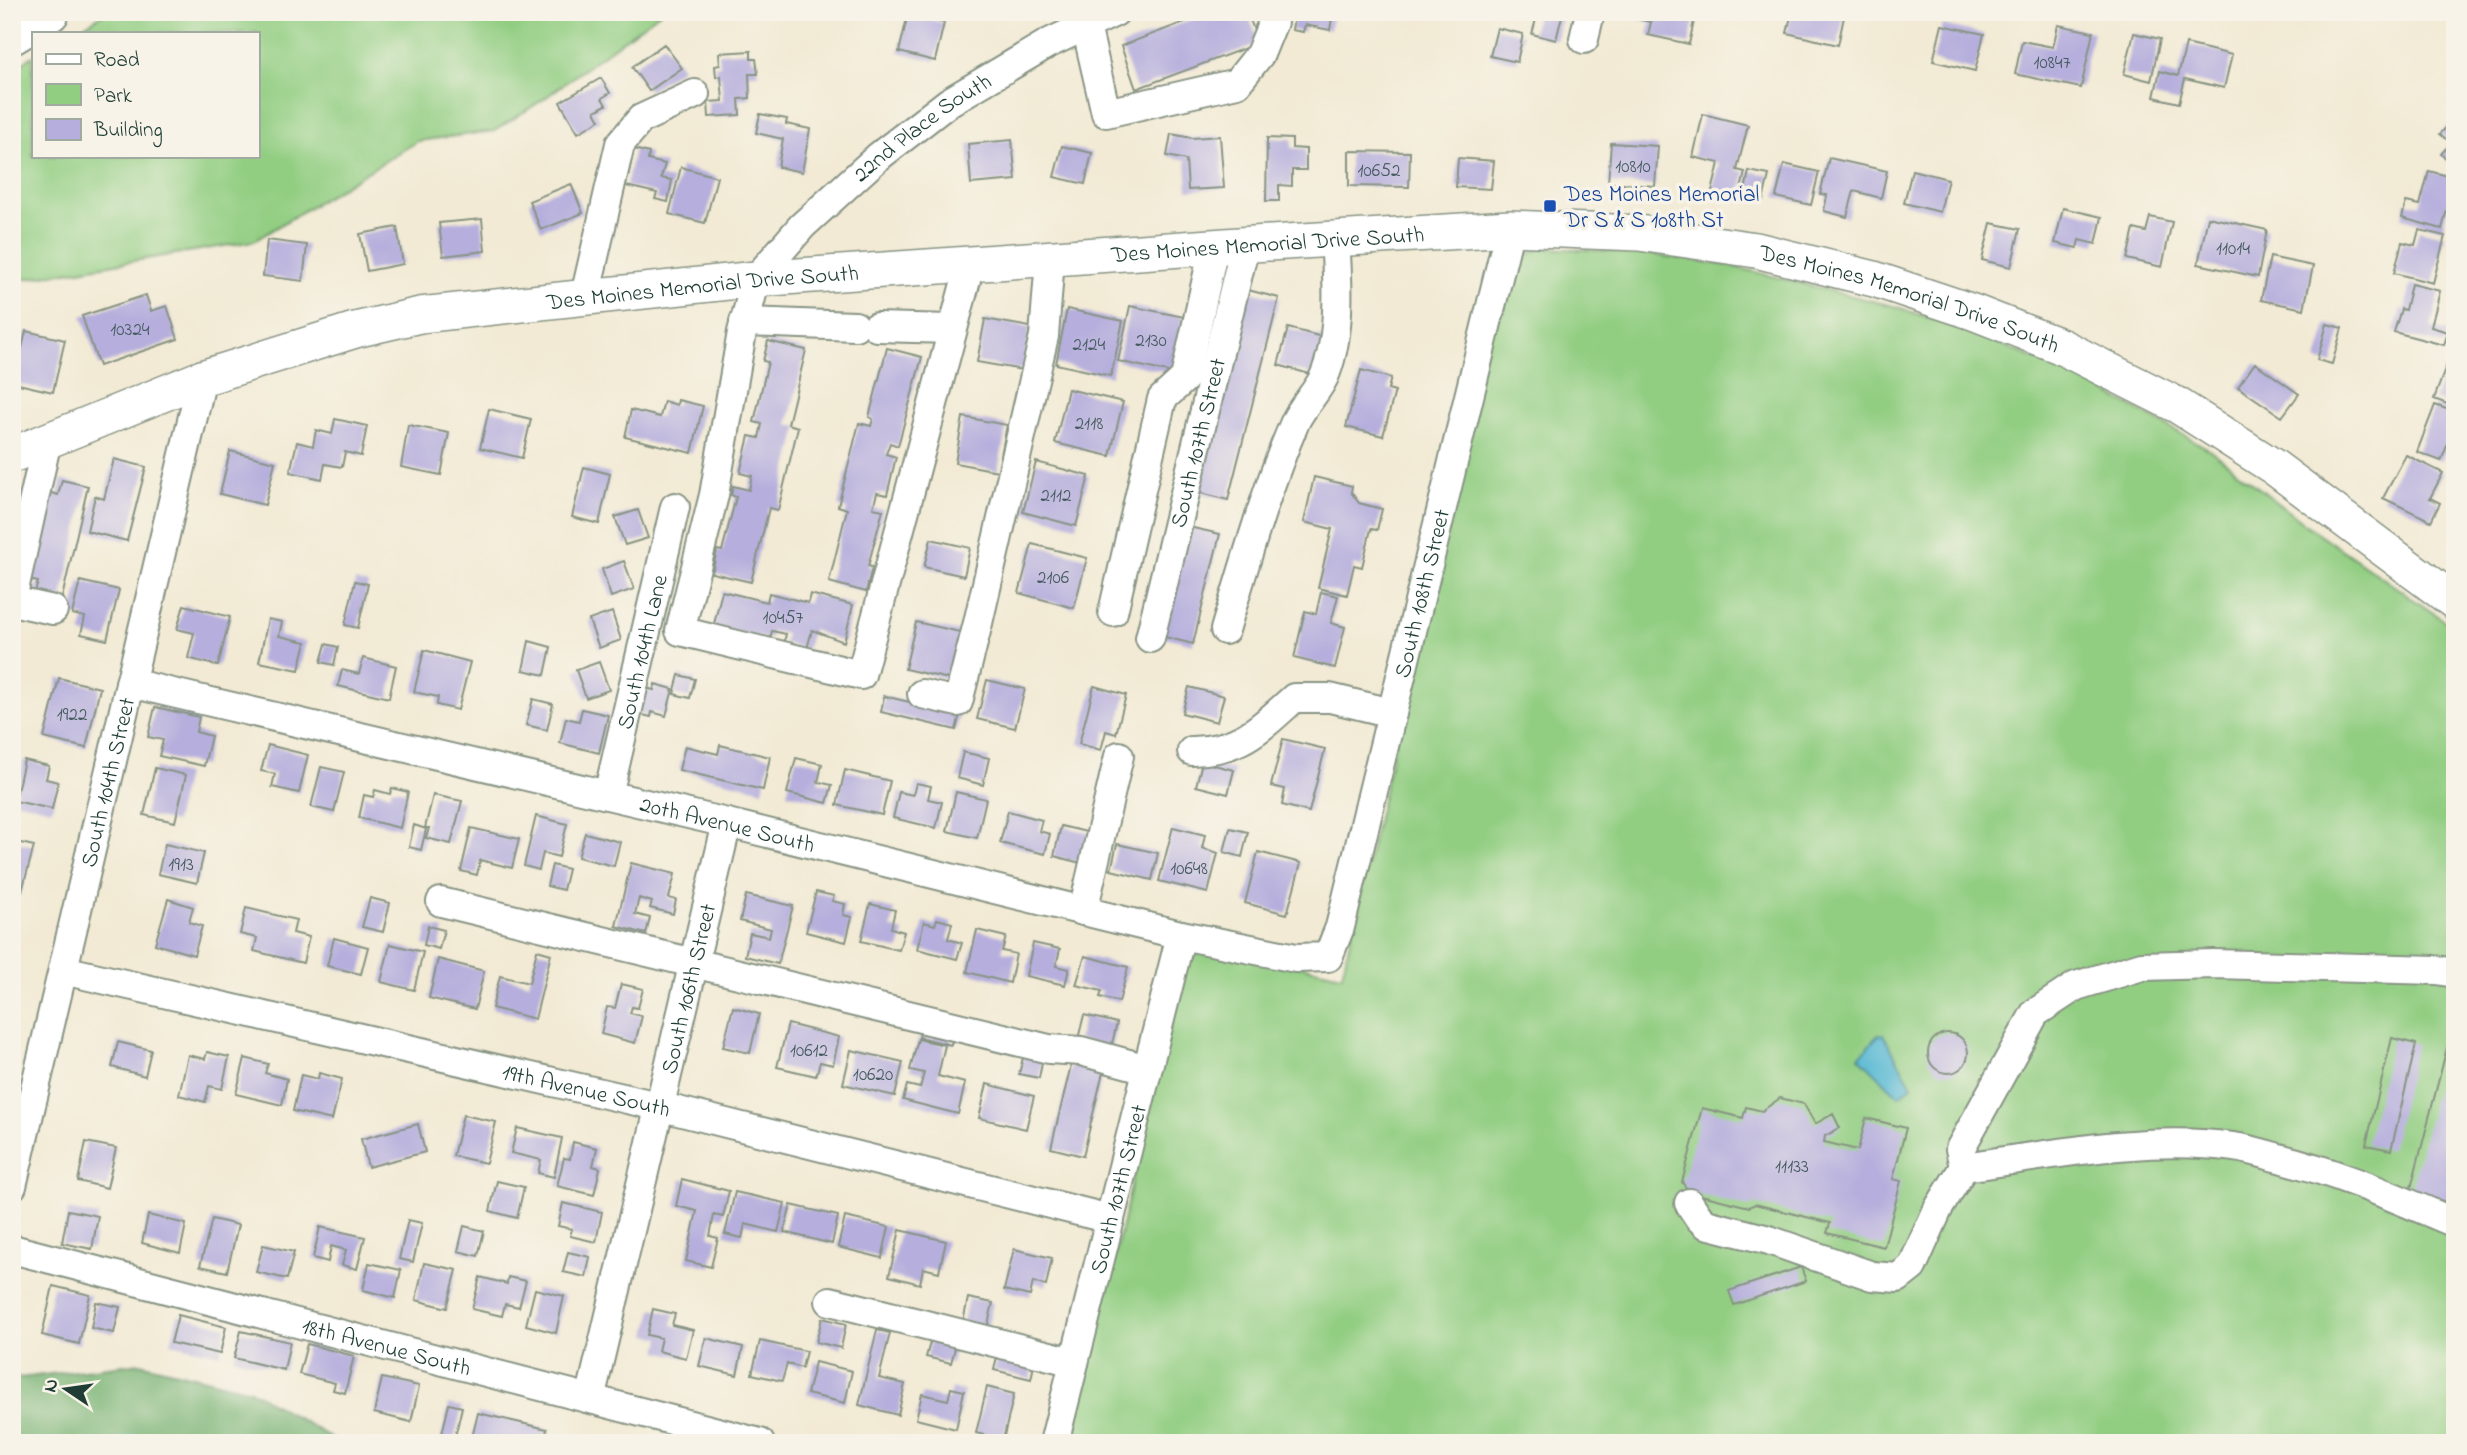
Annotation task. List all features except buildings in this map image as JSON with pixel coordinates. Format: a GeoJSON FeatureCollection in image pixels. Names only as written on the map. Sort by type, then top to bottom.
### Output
{"type":"FeatureCollection","features":[{"type":"Feature","properties":{"kind":"highway"},"geometry":{"type":"LineString","coordinates":[[12,35],[50,12]]}},
{"type":"Feature","properties":{"kind":"main road","name":"Des Moines Memorial Drive South"},"geometry":{"type":"LineString","coordinates":[[12,455],[202,378],[355,330],[420,315],[756,279],[1230,246],[1510,228],[1639,233],[1756,250],[1874,279],[1973,312],[2060,346],[2177,405],[2274,467],[2455,601]]}},
{"type":"Feature","properties":{"kind":"street","name":"22nd Place South"},"geometry":{"type":"LineString","coordinates":[[756,279],[802,226],[878,157],[949,102],[1046,44],[1115,12]]}},
{"type":"Feature","properties":{"kind":"street"},"geometry":{"type":"LineString","coordinates":[[1086,26],[1106,113],[1237,83],[1260,54],[1273,22],[1273,12]]}},
{"type":"Feature","properties":{"kind":"street"},"geometry":{"type":"LineString","coordinates":[[1584,39],[1590,12]]}},
{"type":"Feature","properties":{"kind":"street"},"geometry":{"type":"LineString","coordinates":[[585,296],[620,144],[641,119],[695,94]]}},
{"type":"Feature","properties":{"kind":"street","name":"South 108th Street"},"geometry":{"type":"LineString","coordinates":[[1328,957],[1340,927],[1510,228]]}},
{"type":"Feature","properties":{"kind":"street"},"geometry":{"type":"LineString","coordinates":[[1225,630],[1260,512],[1297,419],[1326,373],[1336,326],[1339,289],[1335,239]]}},
{"type":"Feature","properties":{"kind":"street"},"geometry":{"type":"LineString","coordinates":[[1113,612],[1162,399],[1185,378],[1230,246]]}},
{"type":"Feature","properties":{"kind":"street","name":"South 107th Street"},"geometry":{"type":"LineString","coordinates":[[1150,638],[1230,246]]}},
{"type":"Feature","properties":{"kind":"street"},"geometry":{"type":"LineString","coordinates":[[922,694],[958,702],[1044,336],[1050,259]]}},
{"type":"Feature","properties":{"kind":"street"},"geometry":{"type":"LineString","coordinates":[[756,279],[744,322],[714,495],[680,631],[861,674],[970,264]]}},
{"type":"Feature","properties":{"kind":"street"},"geometry":{"type":"LineString","coordinates":[[744,322],[951,329]]}},
{"type":"Feature","properties":{"kind":"street","name":"South 104th Street"},"geometry":{"type":"LineString","coordinates":[[12,1186],[202,378]]}},
{"type":"Feature","properties":{"kind":"street"},"geometry":{"type":"LineString","coordinates":[[47,440],[12,600],[53,610]]}},
{"type":"Feature","properties":{"kind":"street","name":"South 104th Lane"},"geometry":{"type":"LineString","coordinates":[[608,795],[675,507]]}},
{"type":"Feature","properties":{"kind":"street","name":"20th Avenue South"},"geometry":{"type":"LineString","coordinates":[[130,683],[727,823],[1181,935],[1296,958],[1328,957]]}},
{"type":"Feature","properties":{"kind":"street"},"geometry":{"type":"LineString","coordinates":[[1192,751],[1216,750],[1235,745],[1294,698],[1330,698],[1392,713]]}},
{"type":"Feature","properties":{"kind":"street"},"geometry":{"type":"LineString","coordinates":[[1083,911],[1119,756]]}},
{"type":"Feature","properties":{"kind":"street","name":"South 106th Street"},"geometry":{"type":"LineString","coordinates":[[590,1399],[727,823]]}},
{"type":"Feature","properties":{"kind":"street"},"geometry":{"type":"LineString","coordinates":[[441,902],[1049,1049],[1081,1051],[1147,1069]]}},
{"type":"Feature","properties":{"kind":"street","name":"South 107th Street"},"geometry":{"type":"LineString","coordinates":[[1054,1443],[1181,935]]}},
{"type":"Feature","properties":{"kind":"street"},"geometry":{"type":"LineString","coordinates":[[1689,1203],[1706,1224],[1769,1240],[1872,1276],[1898,1278],[1912,1267],[1938,1209],[1964,1167],[1960,1149],[2035,1013],[2076,986],[2142,966],[2214,964],[2437,970],[2455,973]]}},
{"type":"Feature","properties":{"kind":"street","name":"19th Avenue South"},"geometry":{"type":"LineString","coordinates":[[63,970],[658,1106],[1110,1219]]}},
{"type":"Feature","properties":{"kind":"street"},"geometry":{"type":"LineString","coordinates":[[1964,1167],[2102,1148],[2172,1143],[2235,1147],[2300,1163],[2366,1185],[2455,1223]]}},
{"type":"Feature","properties":{"kind":"street","name":"18th Avenue South"},"geometry":{"type":"LineString","coordinates":[[12,1250],[760,1443]]}},
{"type":"Feature","properties":{"kind":"street"},"geometry":{"type":"LineString","coordinates":[[830,1301],[1074,1362]]}},
{"type":"Feature","properties":{"kind":"green space"},"geometry":{"type":"Polygon","coordinates":[[[107,12],[661,12],[541,101],[494,131],[418,141],[254,241],[12,281],[12,69],[32,57],[32,158],[259,158],[259,32],[74,32],[107,12]]]}},
{"type":"Feature","properties":{"kind":"green space"},"geometry":{"type":"Polygon","coordinates":[[[1542,248],[1634,252],[1731,266],[1897,307],[1973,333],[2076,376],[2209,449],[2309,527],[2455,628],[2455,1443],[1071,1443],[1184,961],[1204,945],[1342,975],[1499,288],[1517,259],[1542,248]]]}},
{"type":"Feature","properties":{"kind":"green space"},"geometry":{"type":"Polygon","coordinates":[[[140,1363],[250,1390],[335,1440],[345,1443],[12,1443],[12,1379],[140,1363]]]}},
{"type":"Feature","properties":{"kind":"water"},"geometry":{"type":"Polygon","coordinates":[[[1883,1034],[1912,1086],[1899,1096],[1859,1057],[1878,1035],[1883,1034]]]}},
{"type":"Feature","properties":{"kind":"waterway"},"geometry":{"type":"LineString","coordinates":[[117,1443],[144,1438],[172,1443]]}},
{"type":"Feature","properties":{"kind":"place","name":"Des Moines Memorial Dr S & S 108th St"},"geometry":{"type":"Point","coordinates":[1550,206]}}]}
